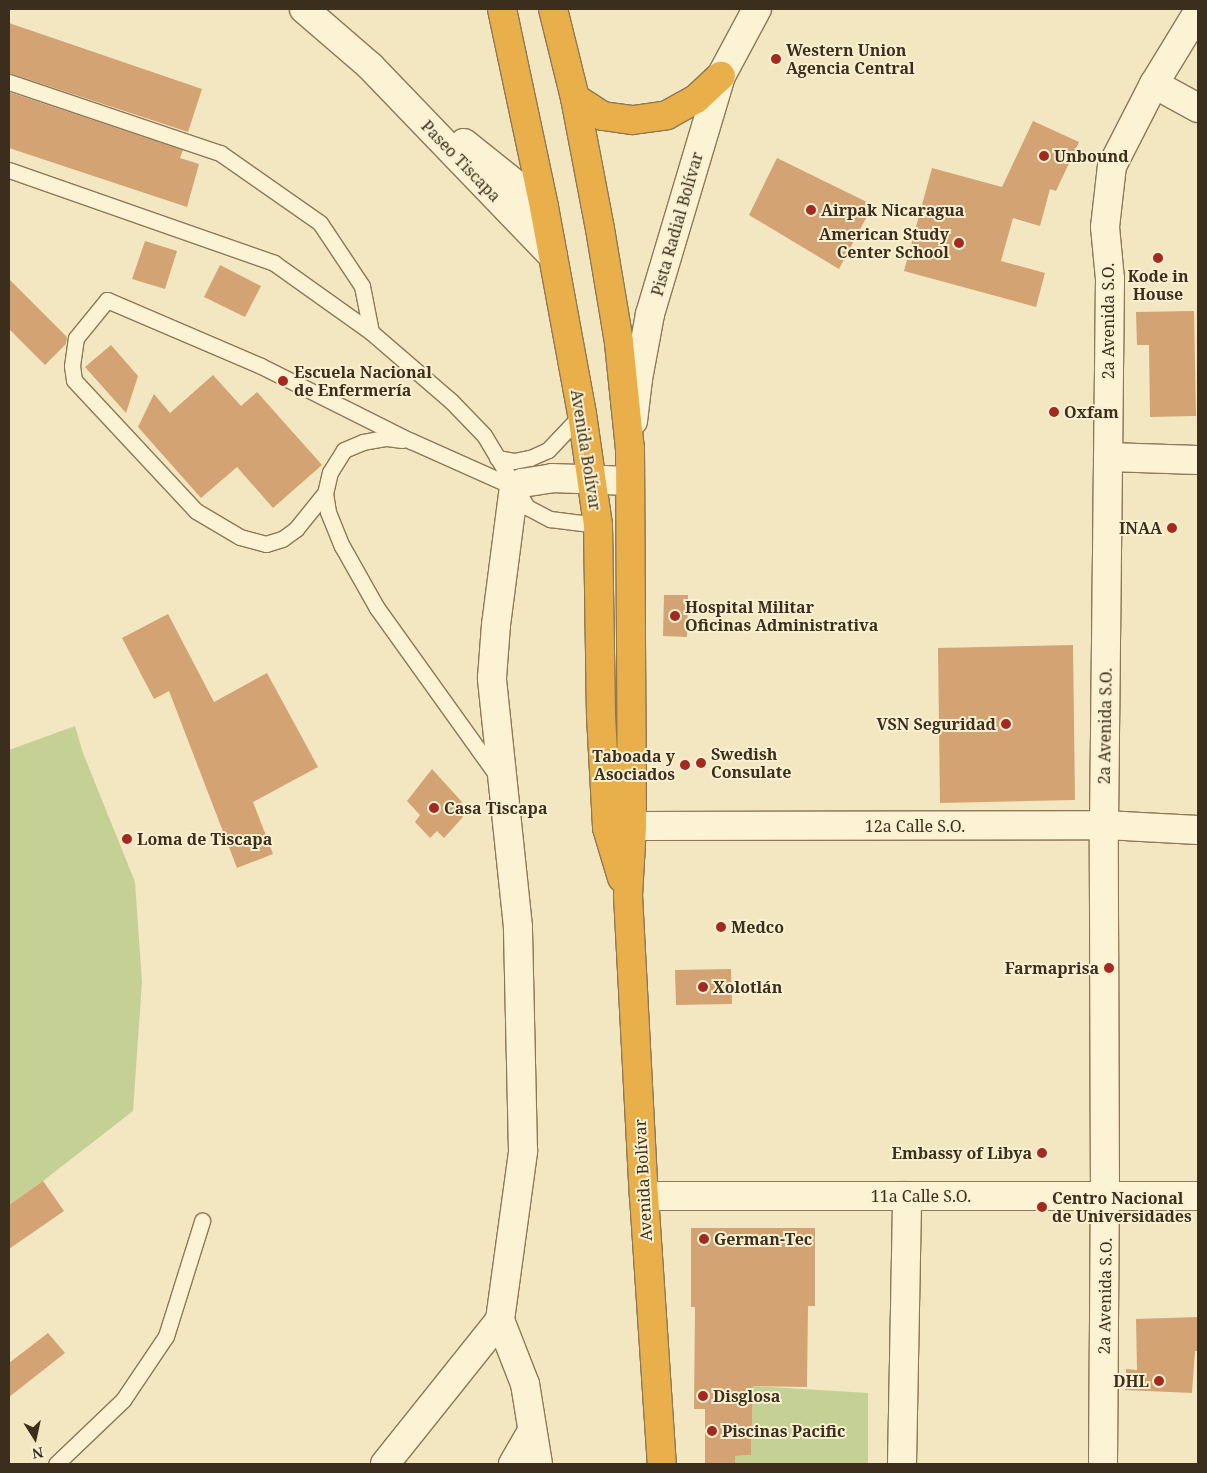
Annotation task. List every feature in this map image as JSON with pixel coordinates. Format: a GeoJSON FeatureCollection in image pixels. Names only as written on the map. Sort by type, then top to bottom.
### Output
{"type":"FeatureCollection","features":[{"type":"Feature","properties":{"kind":"highway","name":"Avenida Bolívar"},"geometry":{"type":"LineString","coordinates":[[502,9],[544,206],[582,414],[598,525],[601,716],[605,744],[608,828],[628,895]]}},
{"type":"Feature","properties":{"kind":"highway","name":"Avenida Bolívar"},"geometry":{"type":"LineString","coordinates":[[553,9],[575,98],[619,343],[630,448],[632,826],[628,895],[644,1196],[662,1464]]}},
{"type":"Feature","properties":{"kind":"highway"},"geometry":{"type":"LineString","coordinates":[[575,98],[603,116],[633,120],[650,118],[667,115],[696,98],[721,76]]}},
{"type":"Feature","properties":{"kind":"highway"},"geometry":{"type":"LineString","coordinates":[[605,744],[614,770],[616,818],[624,824],[632,826]]}},
{"type":"Feature","properties":{"kind":"street","name":"Paseo Tiscapa"},"geometry":{"type":"LineString","coordinates":[[304,9],[370,66],[544,206]]}},
{"type":"Feature","properties":{"kind":"street","name":"Pista Radial Bolívar"},"geometry":{"type":"LineString","coordinates":[[630,448],[638,379],[650,314],[721,76],[757,9]]}},
{"type":"Feature","properties":{"kind":"street","name":"2a Avenida S.O."},"geometry":{"type":"LineString","coordinates":[[1103,1464],[1105,1197],[1104,825],[1110,279],[1105,227],[1112,166],[1154,84],[1198,12]]}},
{"type":"Feature","properties":{"kind":"street","name":"Paseo Tiscapa"},"geometry":{"type":"LineString","coordinates":[[370,66],[553,256]]}},
{"type":"Feature","properties":{"kind":"street"},"geometry":{"type":"LineString","coordinates":[[1154,84],[1198,108]]}},
{"type":"Feature","properties":{"kind":"street"},"geometry":{"type":"LineString","coordinates":[[1108,457],[1198,460]]}},
{"type":"Feature","properties":{"kind":"street"},"geometry":{"type":"LineString","coordinates":[[538,1464],[526,1384],[500,1320],[523,1151],[518,927],[492,678],[496,625],[514,488],[522,483],[552,478],[630,481]]}},
{"type":"Feature","properties":{"kind":"street","name":"12a Calle S.O."},"geometry":{"type":"LineString","coordinates":[[632,826],[1104,825],[1198,830]]}},
{"type":"Feature","properties":{"kind":"street","name":"11a Calle S.O."},"geometry":{"type":"LineString","coordinates":[[644,1196],[1198,1196]]}},
{"type":"Feature","properties":{"kind":"street"},"geometry":{"type":"LineString","coordinates":[[902,1464],[907,1196]]}},
{"type":"Feature","properties":{"kind":"street"},"geometry":{"type":"LineString","coordinates":[[385,1464],[500,1320]]}},
{"type":"Feature","properties":{"kind":"street"},"geometry":{"type":"LineString","coordinates":[[514,1464],[532,1431]]}},
{"type":"Feature","properties":{"kind":"lane"},"geometry":{"type":"LineString","coordinates":[[9,82],[220,153],[320,224],[362,286],[371,332]]}},
{"type":"Feature","properties":{"kind":"lane"},"geometry":{"type":"LineString","coordinates":[[9,170],[274,263],[371,332],[458,408],[484,435],[527,507],[550,519],[598,525]]}},
{"type":"Feature","properties":{"kind":"lane"},"geometry":{"type":"LineString","coordinates":[[325,493],[296,528],[282,539],[266,544],[240,537],[196,511],[74,380],[72,366],[76,338],[107,300],[261,366],[411,441],[514,488]]}},
{"type":"Feature","properties":{"kind":"lane"},"geometry":{"type":"LineString","coordinates":[[497,458],[514,461],[530,458],[548,450],[582,414]]}},
{"type":"Feature","properties":{"kind":"lane"},"geometry":{"type":"LineString","coordinates":[[411,441],[385,438],[363,442],[344,450],[330,472],[325,493],[328,512],[342,546],[377,608],[502,783]]}},
{"type":"Feature","properties":{"kind":"lane"},"geometry":{"type":"LineString","coordinates":[[56,1464],[123,1400],[166,1336],[202,1221]]}},
{"type":"Feature","properties":{"kind":"green space"},"geometry":{"type":"Polygon","coordinates":[[[75,726],[83,753],[135,882],[142,982],[133,1111],[9,1205],[9,750],[75,726]]]}},
{"type":"Feature","properties":{"kind":"green space"},"geometry":{"type":"Polygon","coordinates":[[[753,1386],[868,1393],[868,1464],[735,1464],[735,1456],[751,1455],[753,1386]]]}},
{"type":"Feature","properties":{"kind":"building"},"geometry":{"type":"Polygon","coordinates":[[[9,23],[202,89],[188,132],[9,73],[9,23]]]}},
{"type":"Feature","properties":{"kind":"building"},"geometry":{"type":"Polygon","coordinates":[[[9,92],[183,150],[180,158],[199,164],[187,207],[9,148],[9,92]]]}},
{"type":"Feature","properties":{"kind":"building","name":"American Study Center School"},"geometry":{"type":"Polygon","coordinates":[[[1033,121],[1079,142],[1056,191],[1050,189],[1040,226],[1013,218],[1001,261],[1045,273],[1036,307],[904,271],[932,168],[1002,187],[1033,121]]]}},
{"type":"Feature","properties":{"kind":"building","name":"Airpak Nicaragua"},"geometry":{"type":"Polygon","coordinates":[[[777,158],[873,205],[839,269],[749,215],[777,158]]]}},
{"type":"Feature","properties":{"kind":"building"},"geometry":{"type":"Polygon","coordinates":[[[145,241],[177,251],[165,289],[132,279],[145,241]]]}},
{"type":"Feature","properties":{"kind":"building"},"geometry":{"type":"Polygon","coordinates":[[[220,265],[261,286],[245,317],[204,297],[220,265]]]}},
{"type":"Feature","properties":{"kind":"building"},"geometry":{"type":"Polygon","coordinates":[[[9,279],[67,337],[66,344],[45,365],[9,329],[9,279]]]}},
{"type":"Feature","properties":{"kind":"building"},"geometry":{"type":"Polygon","coordinates":[[[1194,311],[1196,416],[1150,417],[1149,345],[1137,345],[1136,312],[1194,311]]]}},
{"type":"Feature","properties":{"kind":"building"},"geometry":{"type":"Polygon","coordinates":[[[111,345],[138,376],[126,413],[85,367],[111,345]]]}},
{"type":"Feature","properties":{"kind":"building"},"geometry":{"type":"Polygon","coordinates":[[[213,375],[241,406],[257,392],[322,465],[273,508],[237,467],[201,498],[138,427],[154,394],[170,413],[213,375]]]}},
{"type":"Feature","properties":{"kind":"building","name":"Hospital Militar Oficinas Administrativa"},"geometry":{"type":"Polygon","coordinates":[[[664,595],[688,595],[687,637],[663,636],[664,595]]]}},
{"type":"Feature","properties":{"kind":"building"},"geometry":{"type":"Polygon","coordinates":[[[168,614],[214,702],[267,673],[318,767],[253,802],[273,854],[237,868],[169,691],[154,699],[122,638],[168,614]]]}},
{"type":"Feature","properties":{"kind":"building","name":"VSN Seguridad"},"geometry":{"type":"Polygon","coordinates":[[[1073,645],[1075,800],[940,803],[938,648],[1073,645]]]}},
{"type":"Feature","properties":{"kind":"building"},"geometry":{"type":"Polygon","coordinates":[[[432,769],[462,802],[456,808],[463,817],[444,838],[437,831],[430,838],[415,822],[420,815],[407,801],[432,769]]]}},
{"type":"Feature","properties":{"kind":"building","name":"Xolotlán"},"geometry":{"type":"Polygon","coordinates":[[[731,969],[732,1004],[676,1005],[675,970],[731,969]]]}},
{"type":"Feature","properties":{"kind":"building"},"geometry":{"type":"Polygon","coordinates":[[[43,1181],[64,1211],[9,1249],[9,1205],[43,1181]]]}},
{"type":"Feature","properties":{"kind":"building"},"geometry":{"type":"Polygon","coordinates":[[[691,1228],[815,1228],[815,1306],[808,1306],[807,1387],[753,1386],[751,1455],[735,1456],[735,1464],[705,1464],[705,1409],[694,1409],[695,1307],[691,1307],[691,1228]]]}},
{"type":"Feature","properties":{"kind":"building"},"geometry":{"type":"Polygon","coordinates":[[[1198,1317],[1198,1351],[1195,1351],[1192,1393],[1125,1390],[1126,1369],[1137,1370],[1136,1319],[1198,1317]]]}},
{"type":"Feature","properties":{"kind":"building"},"geometry":{"type":"Polygon","coordinates":[[[48,1333],[65,1353],[9,1397],[9,1363],[48,1333]]]}},
{"type":"Feature","properties":{"kind":"place","name":"Western Union Agencia Central"},"geometry":{"type":"Point","coordinates":[776,59]}},
{"type":"Feature","properties":{"kind":"place","name":"Unbound"},"geometry":{"type":"Point","coordinates":[1044,156]}},
{"type":"Feature","properties":{"kind":"place","name":"Airpak Nicaragua"},"geometry":{"type":"Point","coordinates":[811,210]}},
{"type":"Feature","properties":{"kind":"place","name":"American Study Center School"},"geometry":{"type":"Point","coordinates":[959,243]}},
{"type":"Feature","properties":{"kind":"place","name":"Kode in House"},"geometry":{"type":"Point","coordinates":[1158,258]}},
{"type":"Feature","properties":{"kind":"place","name":"Escuela Nacional de Enfermería"},"geometry":{"type":"Point","coordinates":[283,381]}},
{"type":"Feature","properties":{"kind":"place","name":"Oxfam"},"geometry":{"type":"Point","coordinates":[1054,412]}},
{"type":"Feature","properties":{"kind":"place","name":"INAA"},"geometry":{"type":"Point","coordinates":[1172,528]}},
{"type":"Feature","properties":{"kind":"place","name":"Hospital Militar Oficinas Administrativa"},"geometry":{"type":"Point","coordinates":[675,616]}},
{"type":"Feature","properties":{"kind":"place","name":"VSN Seguridad"},"geometry":{"type":"Point","coordinates":[1006,724]}},
{"type":"Feature","properties":{"kind":"place","name":"Swedish Consulate"},"geometry":{"type":"Point","coordinates":[701,763]}},
{"type":"Feature","properties":{"kind":"place","name":"Taboada y Asociados"},"geometry":{"type":"Point","coordinates":[685,765]}},
{"type":"Feature","properties":{"kind":"place","name":"Casa Tiscapa"},"geometry":{"type":"Point","coordinates":[434,808]}},
{"type":"Feature","properties":{"kind":"place","name":"Loma de Tiscapa"},"geometry":{"type":"Point","coordinates":[127,839]}},
{"type":"Feature","properties":{"kind":"place","name":"Medco"},"geometry":{"type":"Point","coordinates":[721,927]}},
{"type":"Feature","properties":{"kind":"place","name":"Farmaprisa"},"geometry":{"type":"Point","coordinates":[1109,968]}},
{"type":"Feature","properties":{"kind":"place","name":"Xolotlán"},"geometry":{"type":"Point","coordinates":[703,987]}},
{"type":"Feature","properties":{"kind":"place","name":"Embassy of Libya"},"geometry":{"type":"Point","coordinates":[1042,1153]}},
{"type":"Feature","properties":{"kind":"place","name":"Centro Nacional de Universidades"},"geometry":{"type":"Point","coordinates":[1042,1207]}},
{"type":"Feature","properties":{"kind":"place","name":"German-Tec"},"geometry":{"type":"Point","coordinates":[704,1239]}},
{"type":"Feature","properties":{"kind":"place","name":"DHL"},"geometry":{"type":"Point","coordinates":[1159,1381]}},
{"type":"Feature","properties":{"kind":"place","name":"Disglosa"},"geometry":{"type":"Point","coordinates":[703,1396]}},
{"type":"Feature","properties":{"kind":"place","name":"Piscinas Pacific"},"geometry":{"type":"Point","coordinates":[712,1431]}}]}
